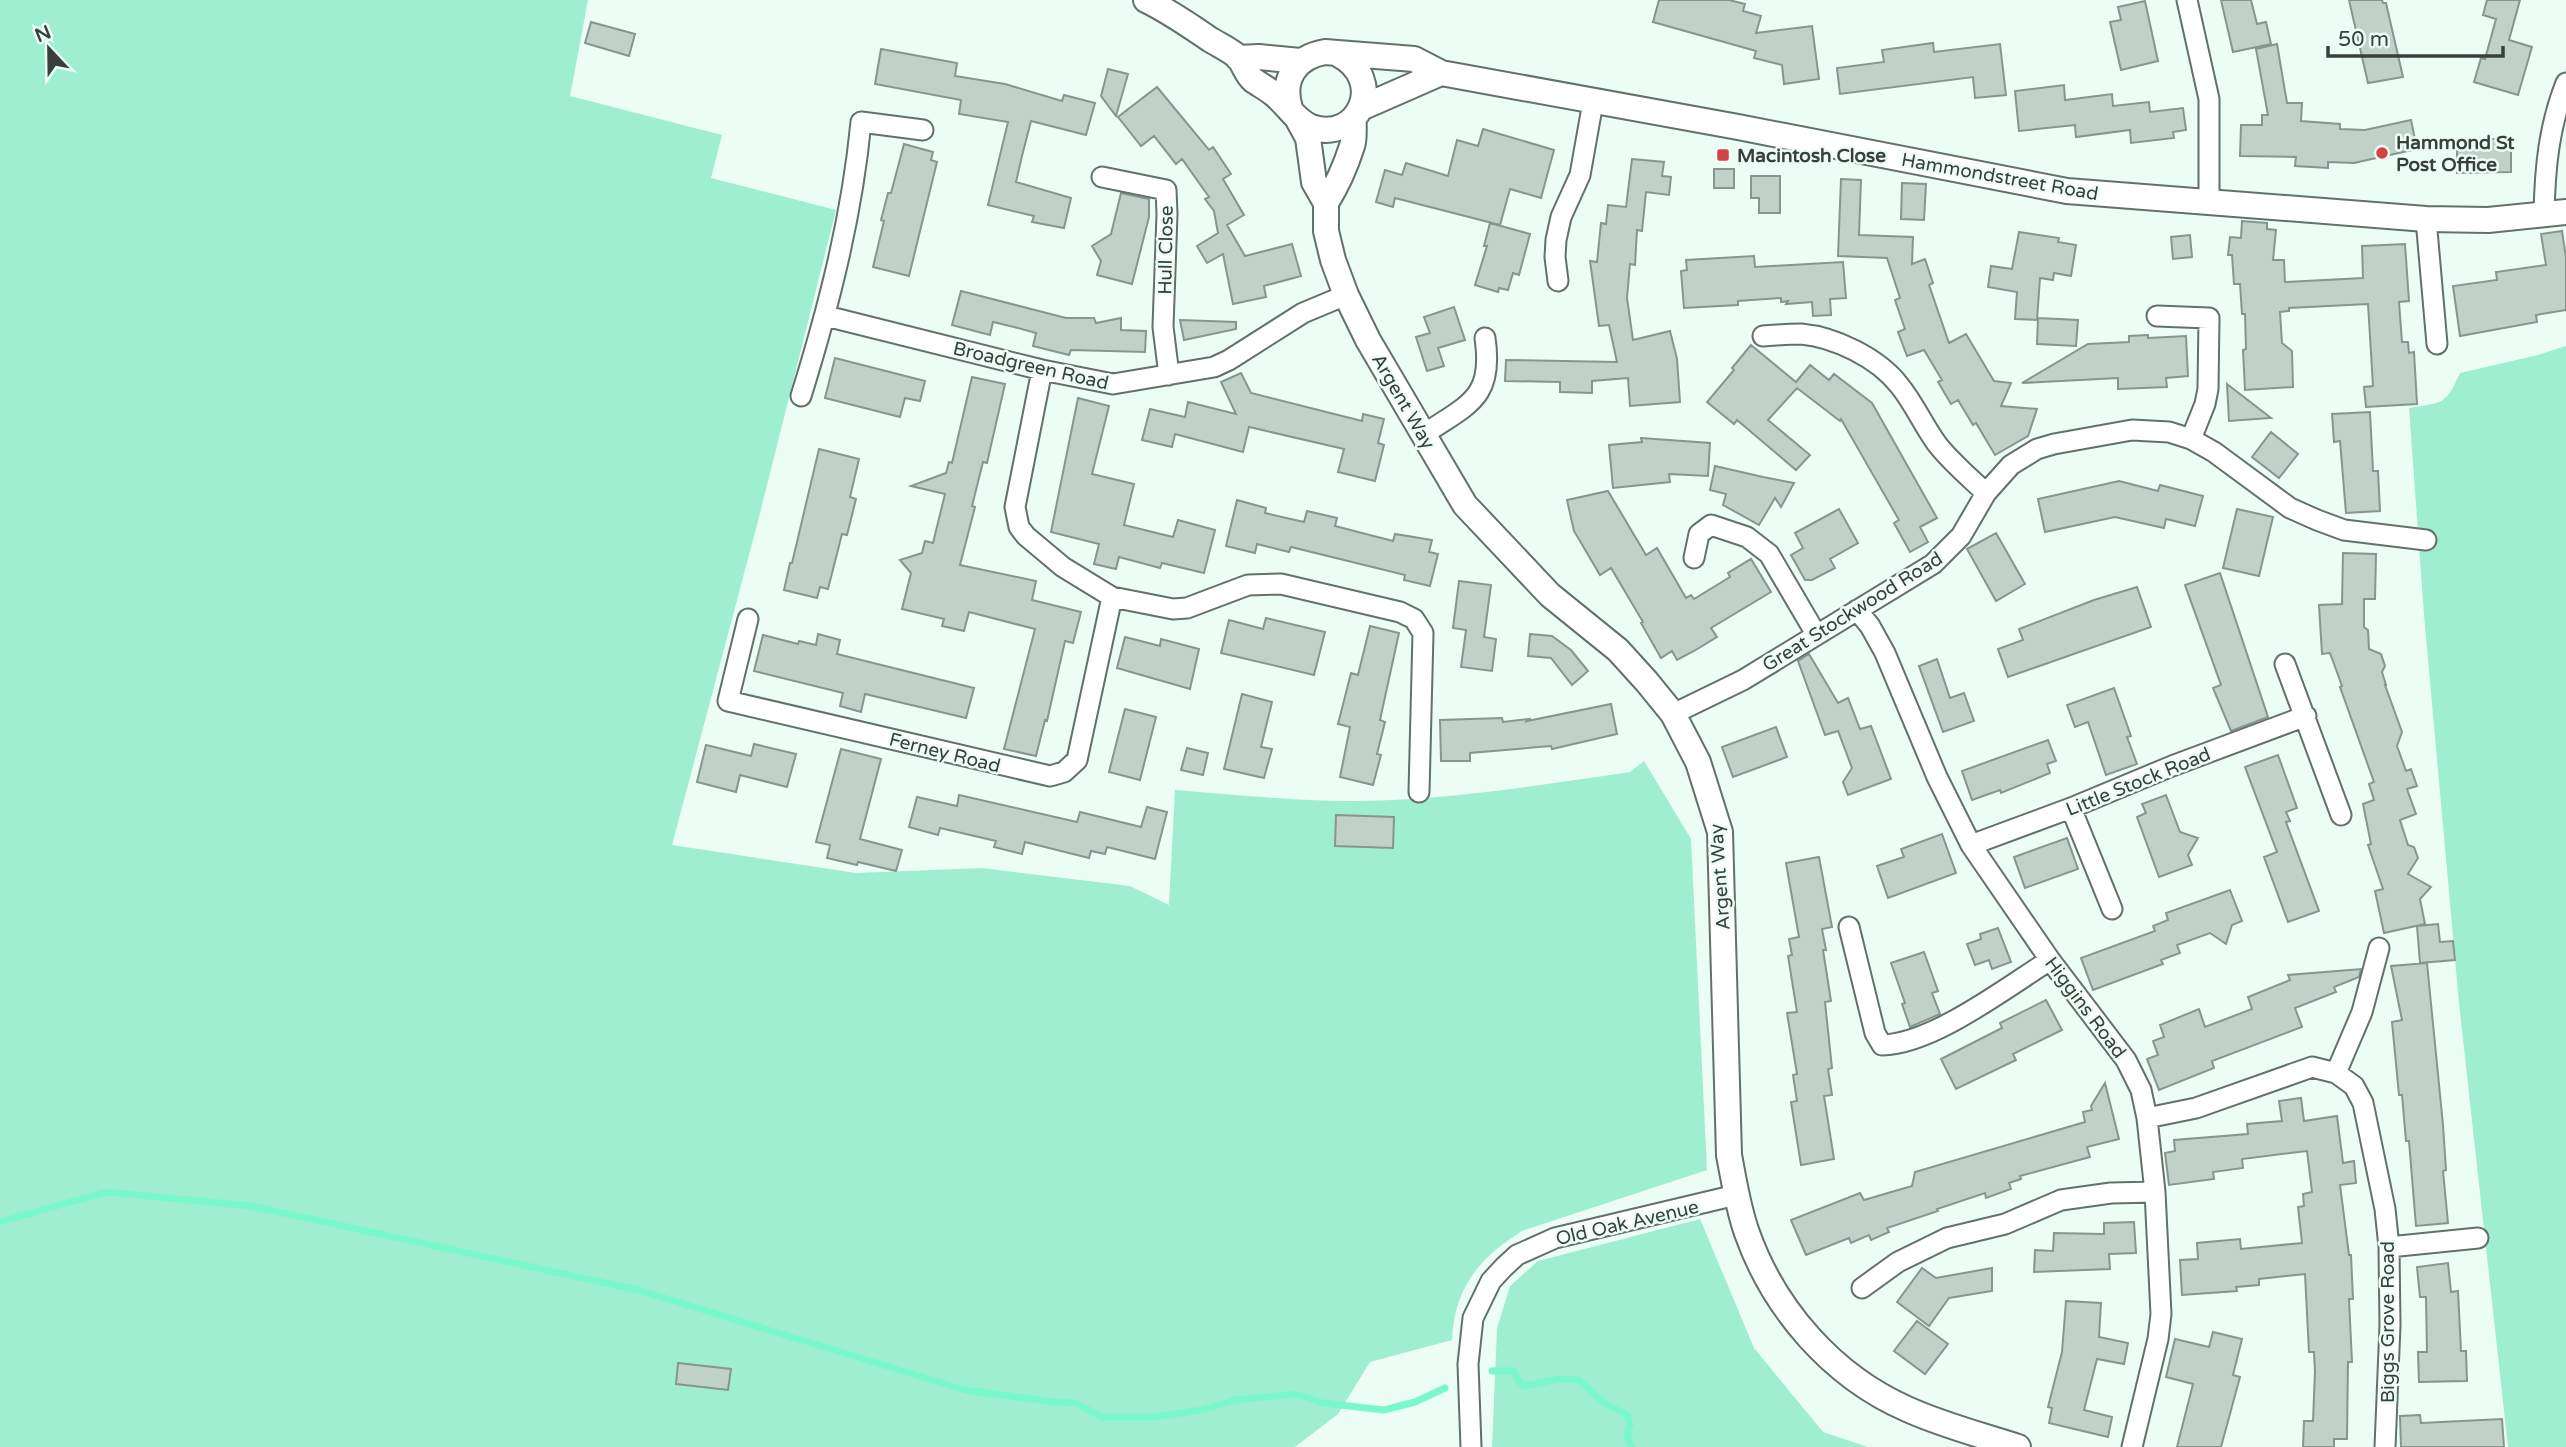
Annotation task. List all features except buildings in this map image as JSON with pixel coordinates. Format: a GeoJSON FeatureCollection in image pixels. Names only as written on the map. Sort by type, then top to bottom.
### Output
{"type":"FeatureCollection","features":[{"type":"Feature","properties":{"kind":"street"},"geometry":{"type":"LineString","coordinates":[[1146,0],[1238,58],[1251,79],[1307,125],[1319,129],[1331,130],[1343,125],[1357,113],[1441,74]]}},
{"type":"Feature","properties":{"kind":"street"},"geometry":{"type":"LineString","coordinates":[[2187,0],[2209,99],[2209,204]]}},
{"type":"Feature","properties":{"kind":"street","name":"Hammondstreet Road"},"geometry":{"type":"LineString","coordinates":[[1238,58],[1300,61],[1312,54],[1325,52],[1414,59],[1441,74],[1738,127],[2067,191],[2426,219],[2488,220],[2555,213]]}},
{"type":"Feature","properties":{"kind":"street"},"geometry":{"type":"LineString","coordinates":[[1338,54],[1350,60],[1359,70],[1364,83],[1364,95],[1357,113]]}},
{"type":"Feature","properties":{"kind":"street"},"geometry":{"type":"LineString","coordinates":[[1294,113],[1287,96],[1287,84],[1300,61]]}},
{"type":"Feature","properties":{"kind":"street"},"geometry":{"type":"LineString","coordinates":[[2555,213],[2547,146],[2566,83]]}},
{"type":"Feature","properties":{"kind":"street"},"geometry":{"type":"LineString","coordinates":[[1558,281],[1556,240],[1561,217],[1580,175],[1593,102]]}},
{"type":"Feature","properties":{"kind":"street","name":"Argent Way"},"geometry":{"type":"LineString","coordinates":[[1294,113],[1308,138],[1314,182],[1326,203],[1326,231],[1346,295],[1368,340],[1465,505],[1550,595],[1618,650],[1673,714],[1698,762],[1720,832],[1729,1155],[1736,1195],[1747,1233],[1780,1299],[1810,1339],[1832,1361],[1881,1396],[1908,1410],[2018,1447]]}},
{"type":"Feature","properties":{"kind":"street","name":"Argent Way"},"geometry":{"type":"LineString","coordinates":[[1326,203],[1338,183],[1343,164],[1353,145],[1357,113]]}},
{"type":"Feature","properties":{"kind":"street"},"geometry":{"type":"LineString","coordinates":[[801,396],[826,316],[856,173],[861,122],[923,130]]}},
{"type":"Feature","properties":{"kind":"street","name":"Hull Close"},"geometry":{"type":"LineString","coordinates":[[1102,177],[1166,190],[1163,327],[1169,375]]}},
{"type":"Feature","properties":{"kind":"street"},"geometry":{"type":"LineString","coordinates":[[2426,219],[2437,344]]}},
{"type":"Feature","properties":{"kind":"street","name":"Broadgreen Road"},"geometry":{"type":"LineString","coordinates":[[826,316],[1042,370],[1113,384],[1214,367],[1230,360],[1303,313],[1346,295]]}},
{"type":"Feature","properties":{"kind":"street"},"geometry":{"type":"LineString","coordinates":[[2157,316],[2209,318],[2205,404],[2191,439]]}},
{"type":"Feature","properties":{"kind":"street"},"geometry":{"type":"LineString","coordinates":[[1763,335],[1802,334],[1820,338],[1869,359],[1898,383],[1936,443],[1950,460],[1986,493]]}},
{"type":"Feature","properties":{"kind":"street"},"geometry":{"type":"LineString","coordinates":[[1423,435],[1475,400],[1484,385],[1488,356],[1485,338]]}},
{"type":"Feature","properties":{"kind":"street"},"geometry":{"type":"LineString","coordinates":[[1042,370],[1015,507],[1016,517],[1026,536],[1073,574],[1112,597],[1157,607],[1180,608],[1248,585],[1281,584],[1400,612],[1414,619],[1423,633],[1419,792]]}},
{"type":"Feature","properties":{"kind":"street","name":"Great Stockwood Road"},"geometry":{"type":"LineString","coordinates":[[1673,714],[1743,680],[1933,564],[1961,536],[1986,493],[2011,465],[2037,449],[2054,444],[2132,430],[2169,432],[2191,439],[2214,452],[2290,508],[2318,520],[2344,530],[2426,540]]}},
{"type":"Feature","properties":{"kind":"street"},"geometry":{"type":"LineString","coordinates":[[1694,558],[1699,534],[1711,525],[1747,537],[1769,554],[1816,634]]}},
{"type":"Feature","properties":{"kind":"street","name":"Ferney Road"},"geometry":{"type":"LineString","coordinates":[[747,619],[728,701],[1050,776],[1064,772],[1076,760],[1112,597]]}},
{"type":"Feature","properties":{"kind":"street","name":"Higgins Road"},"geometry":{"type":"LineString","coordinates":[[1857,610],[1870,626],[1885,653],[1937,777],[1970,845],[2050,960],[2126,1060],[2141,1090],[2147,1118],[2155,1192],[2161,1314],[2158,1339],[2132,1447]]}},
{"type":"Feature","properties":{"kind":"street"},"geometry":{"type":"LineString","coordinates":[[2286,664],[2341,815]]}},
{"type":"Feature","properties":{"kind":"street","name":"Little Stock Road"},"geometry":{"type":"LineString","coordinates":[[1970,845],[2071,808],[2172,765],[2306,716]]}},
{"type":"Feature","properties":{"kind":"street"},"geometry":{"type":"LineString","coordinates":[[2071,808],[2112,909]]}},
{"type":"Feature","properties":{"kind":"street"},"geometry":{"type":"LineString","coordinates":[[1849,927],[1875,1033],[1882,1045],[1894,1045],[1941,1028],[2050,960]]}},
{"type":"Feature","properties":{"kind":"street"},"geometry":{"type":"LineString","coordinates":[[2147,1118],[2196,1108],[2303,1069],[2319,1067],[2336,1073],[2362,1012],[2379,948]]}},
{"type":"Feature","properties":{"kind":"street","name":"Biggs Grove Road"},"geometry":{"type":"LineString","coordinates":[[2336,1073],[2354,1086],[2363,1104],[2385,1209],[2389,1247],[2390,1325],[2385,1447]]}},
{"type":"Feature","properties":{"kind":"street"},"geometry":{"type":"LineString","coordinates":[[1862,1288],[1898,1262],[1947,1238],[2005,1224],[2061,1200],[2111,1193],[2155,1192]]}},
{"type":"Feature","properties":{"kind":"street","name":"Old Oak Avenue"},"geometry":{"type":"LineString","coordinates":[[1471,1447],[1468,1364],[1473,1318],[1491,1282],[1517,1255],[1555,1238],[1736,1195]]}},
{"type":"Feature","properties":{"kind":"street"},"geometry":{"type":"LineString","coordinates":[[2389,1247],[2478,1238]]}},
{"type":"Feature","properties":{"kind":"green space"},"geometry":{"type":"Polygon","coordinates":[[[0,0],[588,0],[570,96],[722,135],[711,178],[836,210],[758,521],[672,845],[856,873],[982,868],[1130,886],[1169,905],[1175,790],[1319,800],[1412,799],[1630,772],[1644,761],[1691,839],[1707,1170],[1522,1231],[1507,1241],[1481,1264],[1464,1290],[1454,1321],[1452,1340],[1370,1362],[1338,1414],[1295,1447],[0,1447],[0,0]]]}},
{"type":"Feature","properties":{"kind":"green space"},"geometry":{"type":"Polygon","coordinates":[[[2566,346],[2566,1447],[2508,1447],[2459,1003],[2424,615],[2409,408],[2442,401],[2460,373],[2566,346]]]}},
{"type":"Feature","properties":{"kind":"green space"},"geometry":{"type":"Polygon","coordinates":[[[1700,1219],[1754,1348],[1823,1432],[1868,1447],[1492,1447],[1497,1328],[1510,1286],[1538,1261],[1700,1219]]]}},
{"type":"Feature","properties":{"kind":"waterway"},"geometry":{"type":"LineString","coordinates":[[0,1222],[106,1192],[251,1206],[638,1290],[965,1390],[1076,1403],[1102,1417],[1155,1417],[1201,1410],[1235,1400],[1296,1394],[1323,1403],[1384,1410],[1415,1402],[1445,1388]]}},
{"type":"Feature","properties":{"kind":"waterway"},"geometry":{"type":"LineString","coordinates":[[1492,1371],[1514,1371],[1519,1382],[1525,1386],[1558,1379],[1579,1380],[1601,1401],[1627,1415],[1630,1425],[1627,1436],[1632,1447]]}},
{"type":"Feature","properties":{"kind":"place","name":"Hammond St Post Office"},"geometry":{"type":"Point","coordinates":[2382,153]}},
{"type":"Feature","properties":{"kind":"place","name":"Macintosh Close"},"geometry":{"type":"Point","coordinates":[1723,155]}}]}
